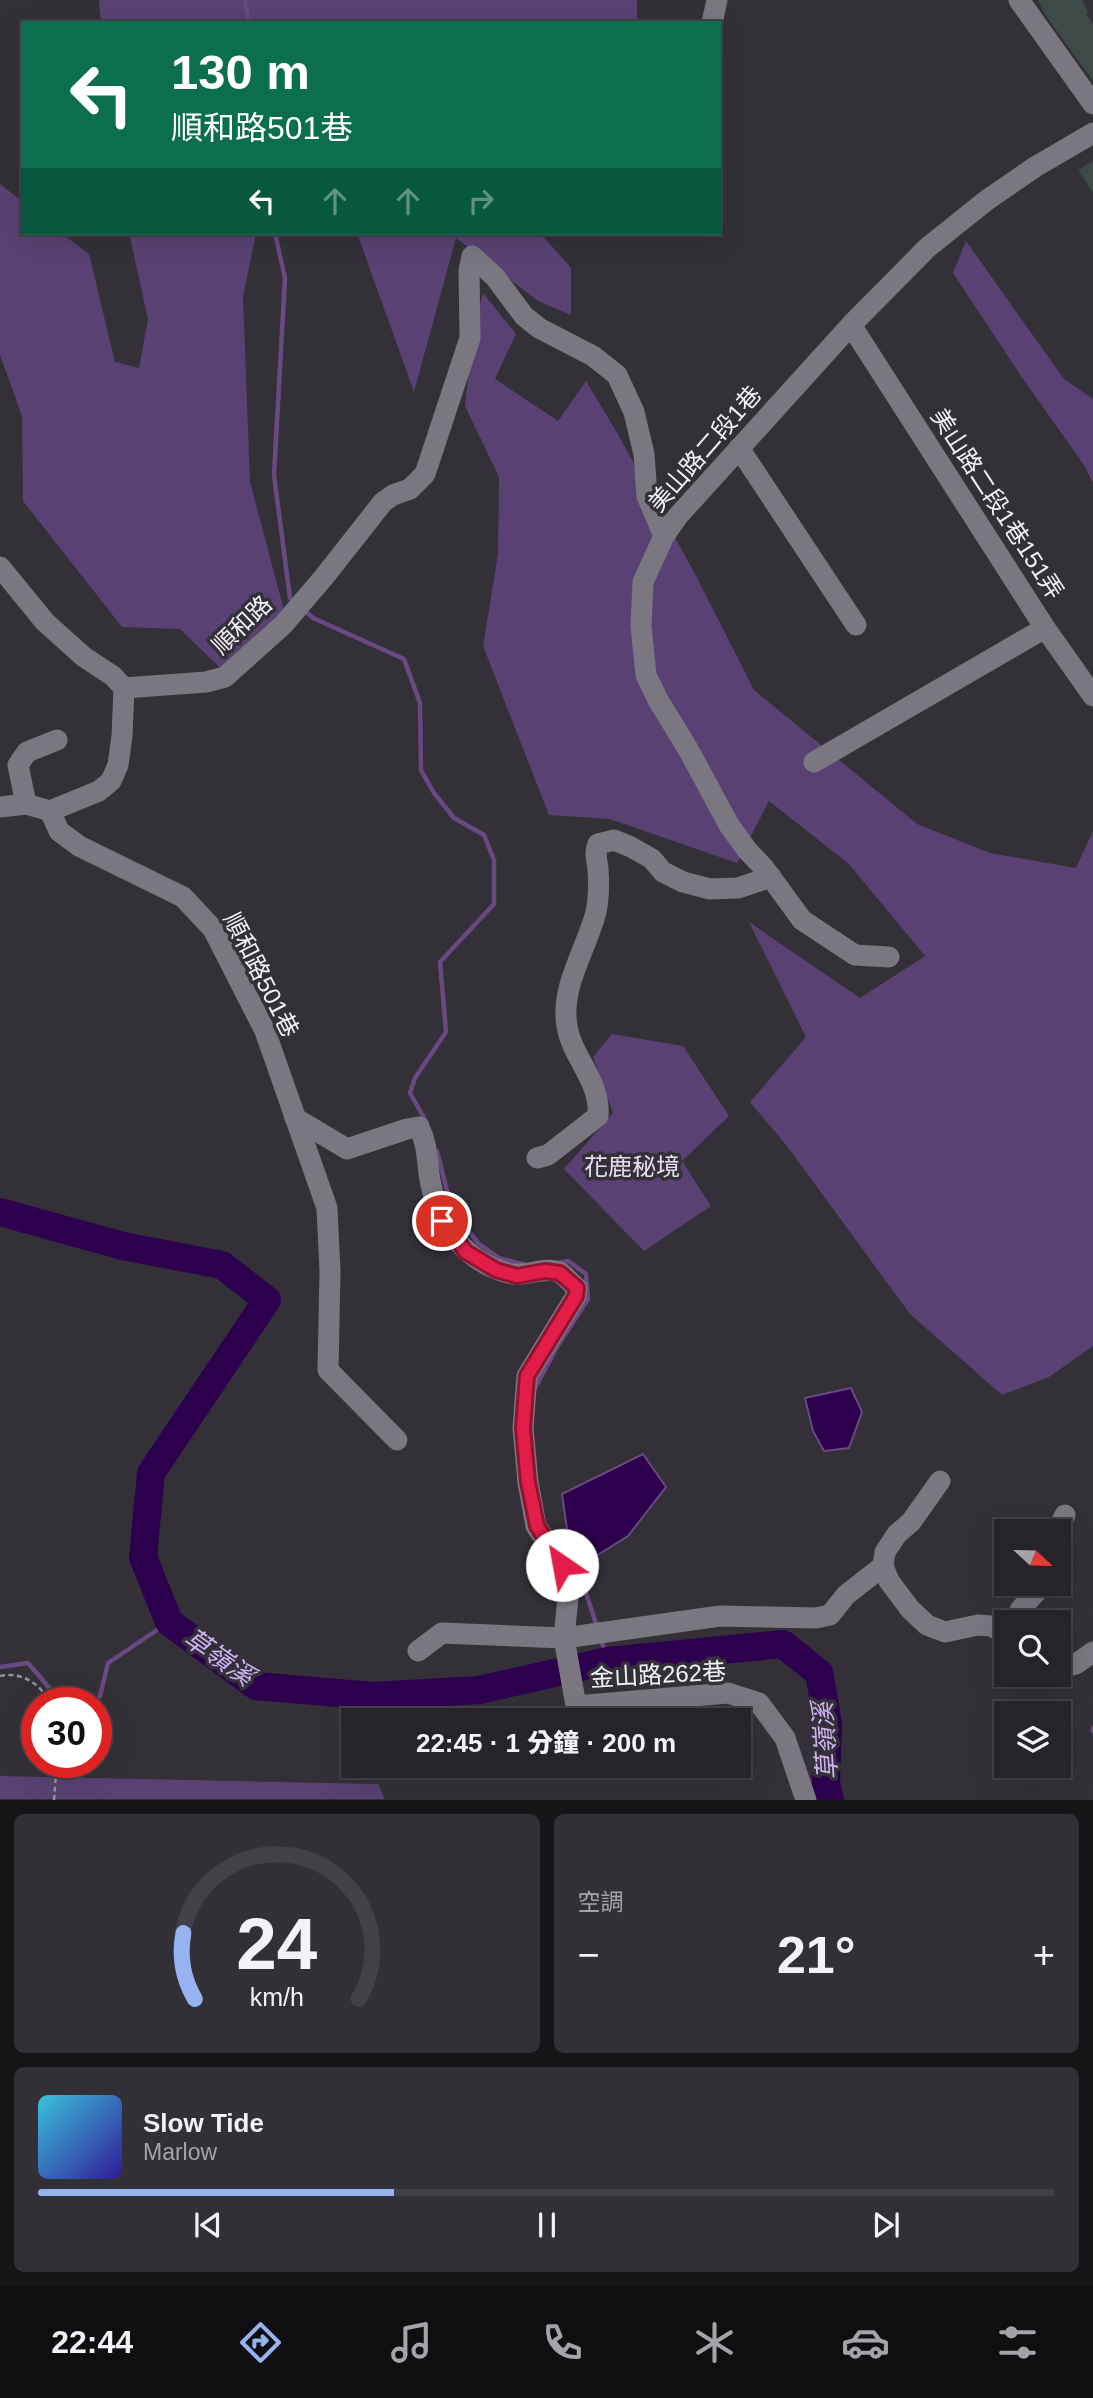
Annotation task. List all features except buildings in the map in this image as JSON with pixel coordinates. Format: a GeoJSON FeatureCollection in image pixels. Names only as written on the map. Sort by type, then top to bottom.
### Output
{"type":"FeatureCollection","features":[{"type":"Feature","properties":{"kind":"street"},"geometry":{"type":"LineString","coordinates":[[712,21],[717,0]]}},
{"type":"Feature","properties":{"kind":"street"},"geometry":{"type":"LineString","coordinates":[[1019,0],[1093,104]]}},
{"type":"Feature","properties":{"kind":"street","name":"美山路二段1巷"},"geometry":{"type":"LineString","coordinates":[[889,957],[855,954],[803,920],[729,825],[646,675],[642,626],[643,582],[664,536],[739,448],[851,325],[927,248],[1035,167],[1093,133]]}},
{"type":"Feature","properties":{"kind":"street","name":"順和路"},"geometry":{"type":"LineString","coordinates":[[124,688],[206,682],[225,677],[283,625],[383,502],[410,489],[425,474],[470,338],[469,271],[472,256],[495,277],[524,316],[593,356],[617,375],[634,412],[644,454],[647,496],[664,536]]}},
{"type":"Feature","properties":{"kind":"street","name":"美山路二段1巷151弄"},"geometry":{"type":"LineString","coordinates":[[814,762],[1045,628],[851,325]]}},
{"type":"Feature","properties":{"kind":"street"},"geometry":{"type":"LineString","coordinates":[[739,448],[856,625]]}},
{"type":"Feature","properties":{"kind":"street"},"geometry":{"type":"LineString","coordinates":[[0,566],[45,622],[84,657],[113,676],[124,688],[120,755],[111,781],[99,791],[50,811],[26,804],[0,807]]}},
{"type":"Feature","properties":{"kind":"street"},"geometry":{"type":"LineString","coordinates":[[1045,628],[1093,696]]}},
{"type":"Feature","properties":{"kind":"street"},"geometry":{"type":"LineString","coordinates":[[26,804],[18,765],[27,752],[57,740]]}},
{"type":"Feature","properties":{"kind":"street","name":"順和路501巷"},"geometry":{"type":"LineString","coordinates":[[50,811],[59,831],[79,846],[183,897],[213,929],[265,1031],[327,1208],[330,1271],[328,1370],[397,1440]]}},
{"type":"Feature","properties":{"kind":"street"},"geometry":{"type":"LineString","coordinates":[[537,1158],[548,1155],[598,1116],[590,1076],[572,1043],[566,1024],[569,989],[596,911],[599,887],[595,853],[598,844],[614,840],[652,859],[663,872],[683,882],[710,889],[738,888],[771,877]]}},
{"type":"Feature","properties":{"kind":"street"},"geometry":{"type":"LineString","coordinates":[[295,1118],[347,1149],[419,1127],[426,1140],[429,1177],[442,1221],[466,1252],[496,1270],[517,1276],[545,1271],[560,1273],[577,1288],[576,1296],[527,1376],[523,1428],[528,1482],[537,1526],[570,1577],[564,1638]]}},
{"type":"Feature","properties":{"kind":"street"},"geometry":{"type":"LineString","coordinates":[[940,1481],[911,1522],[897,1534],[885,1552],[883,1566],[889,1581],[910,1609],[927,1625],[945,1632],[978,1625],[994,1628]]}},
{"type":"Feature","properties":{"kind":"street"},"geometry":{"type":"LineString","coordinates":[[418,1651],[442,1633],[564,1638],[720,1616],[817,1618],[830,1615],[846,1595],[883,1566]]}},
{"type":"Feature","properties":{"kind":"street"},"geometry":{"type":"LineString","coordinates":[[1020,1610],[1032,1596]]}},
{"type":"Feature","properties":{"kind":"street","name":"金山路262巷"},"geometry":{"type":"LineString","coordinates":[[564,1638],[576,1706],[728,1693],[759,1703],[785,1738],[806,1800]]}},
{"type":"Feature","properties":{"kind":"street"},"geometry":{"type":"LineString","coordinates":[[1071,1665],[1093,1652]]}},
{"type":"Feature","properties":{"kind":"path"},"geometry":{"type":"LineString","coordinates":[[0,1676],[26,1679],[39,1687]]}},
{"type":"Feature","properties":{"kind":"path"},"geometry":{"type":"LineString","coordinates":[[54,1800],[56,1778]]}},
{"type":"Feature","properties":{"kind":"green space"},"geometry":{"type":"Polygon","coordinates":[[[99,0],[637,0],[637,21],[101,21],[99,0]]]}},
{"type":"Feature","properties":{"kind":"green space"},"geometry":{"type":"Polygon","coordinates":[[[0,184],[21,200],[21,235],[64,235],[89,254],[115,362],[139,368],[148,319],[129,235],[256,235],[243,297],[250,482],[289,629],[235,682],[180,629],[122,627],[23,501],[22,416],[0,355],[0,184]]]}},
{"type":"Feature","properties":{"kind":"green space"},"geometry":{"type":"Polygon","coordinates":[[[358,235],[542,235],[571,268],[571,315],[538,301],[456,238],[414,392],[358,235]]]}},
{"type":"Feature","properties":{"kind":"green space"},"geometry":{"type":"Polygon","coordinates":[[[966,241],[1064,379],[1093,399],[1093,483],[1084,465],[953,273],[966,241]]]}},
{"type":"Feature","properties":{"kind":"green space"},"geometry":{"type":"Polygon","coordinates":[[[483,293],[516,334],[495,379],[558,421],[586,381],[695,574],[754,690],[917,824],[990,853],[1076,868],[1093,831],[1093,1346],[1049,1377],[1002,1395],[910,1314],[787,1146],[750,1102],[806,1037],[749,922],[860,998],[925,956],[849,864],[769,801],[737,863],[610,819],[549,815],[483,646],[498,554],[499,477],[465,406],[474,328],[483,293]]]}},
{"type":"Feature","properties":{"kind":"green space","name":"花鹿秘境"},"geometry":{"type":"Polygon","coordinates":[[[612,1034],[683,1046],[729,1116],[682,1161],[711,1206],[644,1251],[564,1169],[613,1113],[593,1057],[612,1034]]]}},
{"type":"Feature","properties":{"kind":"green space"},"geometry":{"type":"Polygon","coordinates":[[[0,1776],[378,1784],[385,1799],[0,1799],[0,1776]]]}},
{"type":"Feature","properties":{"kind":"shaded area"},"geometry":{"type":"Polygon","coordinates":[[[851,1388],[862,1412],[849,1448],[824,1451],[813,1431],[805,1398],[851,1388]]]}},
{"type":"Feature","properties":{"kind":"shaded area"},"geometry":{"type":"Polygon","coordinates":[[[643,1454],[666,1487],[628,1536],[596,1556],[567,1529],[562,1494],[643,1454]]]}},
{"type":"Feature","properties":{"kind":"waterway"},"geometry":{"type":"LineString","coordinates":[[245,0],[249,21]]}},
{"type":"Feature","properties":{"kind":"waterway"},"geometry":{"type":"LineString","coordinates":[[275,235],[285,278],[274,475],[290,598],[294,602]]}},
{"type":"Feature","properties":{"kind":"waterway"},"geometry":{"type":"LineString","coordinates":[[304,610],[313,618],[404,659],[420,703],[421,770],[434,793],[454,818],[484,835],[494,860],[494,904],[440,962],[446,1032],[415,1078],[410,1093],[427,1123]]}},
{"type":"Feature","properties":{"kind":"waterway"},"geometry":{"type":"LineString","coordinates":[[437,1151],[452,1211],[479,1244],[499,1258],[525,1265]]}},
{"type":"Feature","properties":{"kind":"waterway","name":"草嶺溪"},"geometry":{"type":"LineString","coordinates":[[0,1212],[123,1246],[222,1265],[267,1300],[151,1473],[143,1557],[169,1622],[256,1686],[373,1696],[479,1690],[608,1661],[783,1644],[819,1673],[828,1724],[826,1783],[830,1800]]}},
{"type":"Feature","properties":{"kind":"waterway"},"geometry":{"type":"LineString","coordinates":[[534,1390],[557,1347],[588,1299],[586,1274],[568,1261],[558,1263]]}},
{"type":"Feature","properties":{"kind":"waterway"},"geometry":{"type":"LineString","coordinates":[[578,1577],[597,1627]]}},
{"type":"Feature","properties":{"kind":"waterway"},"geometry":{"type":"LineString","coordinates":[[102,1687],[108,1663],[169,1622]]}},
{"type":"Feature","properties":{"kind":"waterway"},"geometry":{"type":"LineString","coordinates":[[601,1639],[608,1661]]}},
{"type":"Feature","properties":{"kind":"waterway"},"geometry":{"type":"LineString","coordinates":[[0,1667],[28,1663],[48,1687]]}},
{"type":"Feature","properties":{"kind":"route"},"geometry":{"type":"LineString","coordinates":[[442,1221],[466,1252],[496,1270],[517,1276],[545,1271],[560,1273],[577,1288],[576,1296],[527,1376],[523,1428],[528,1482],[537,1526],[562,1565]]}}]}
